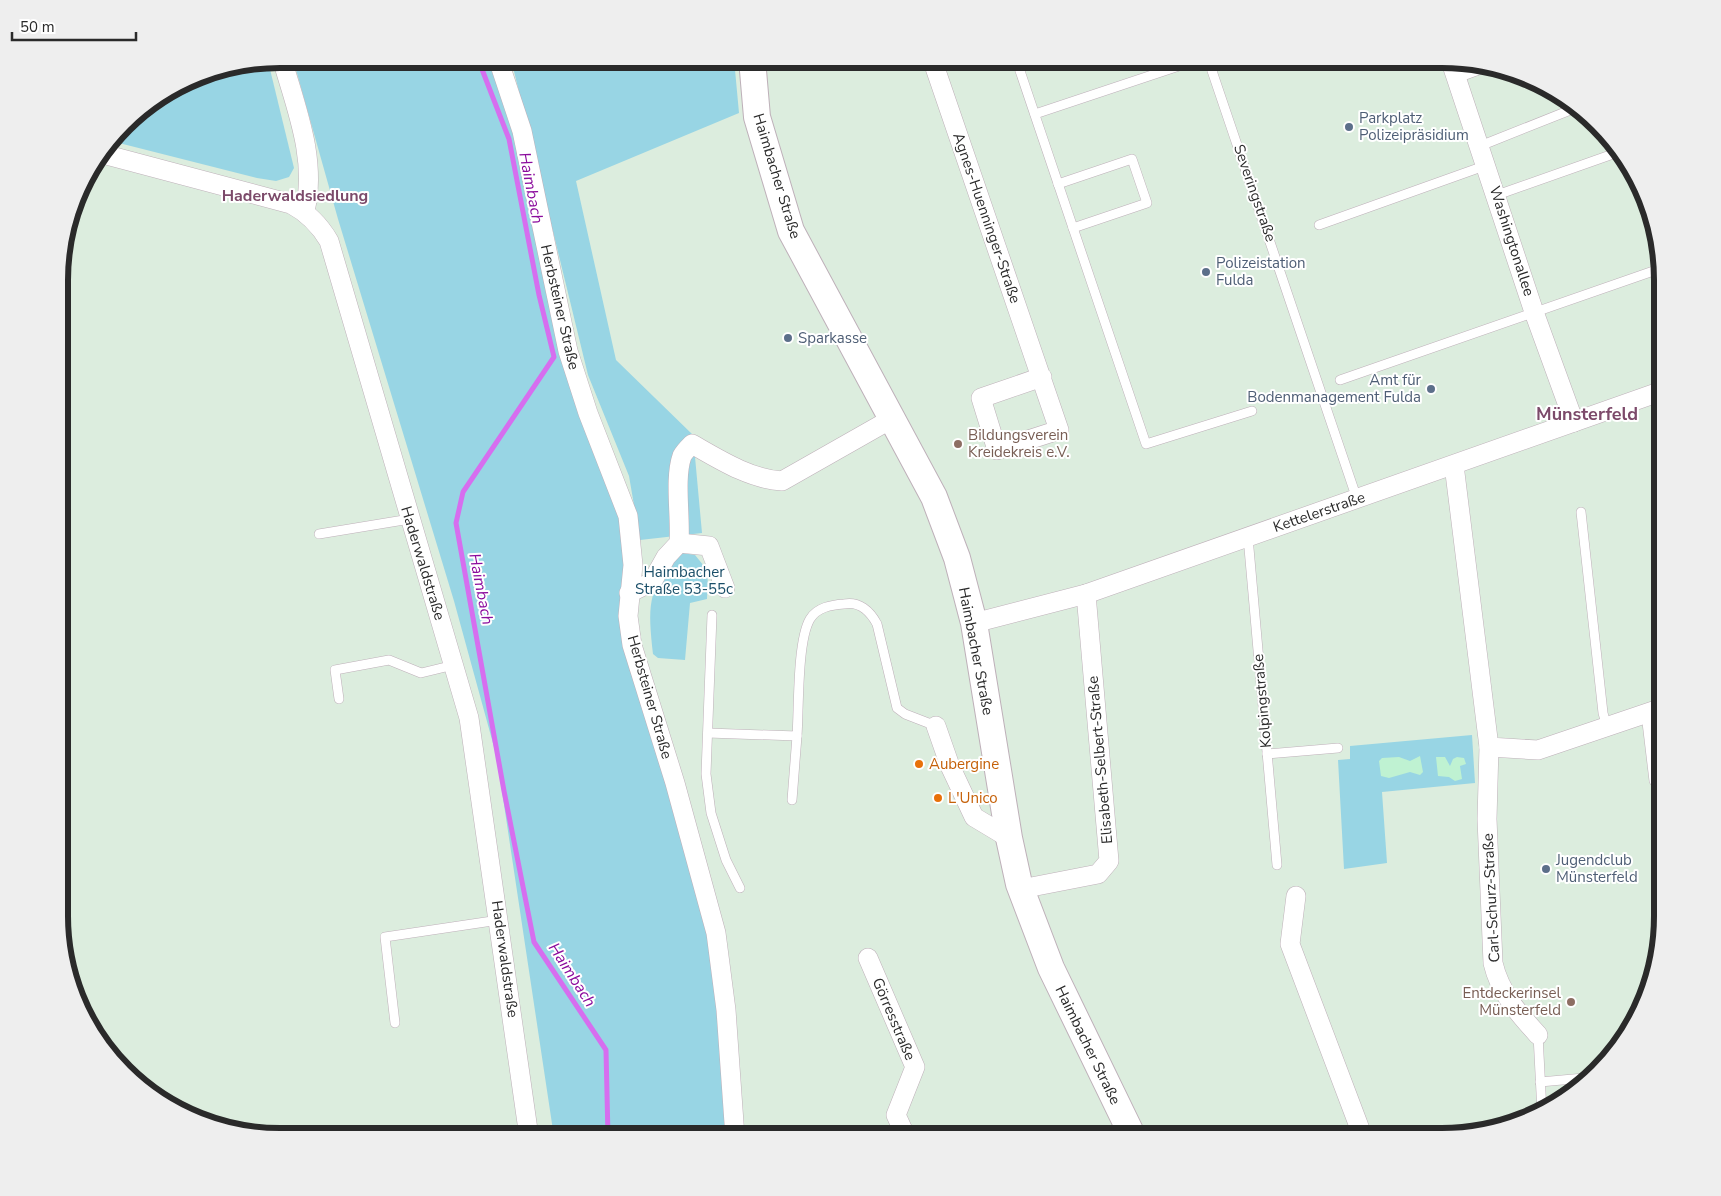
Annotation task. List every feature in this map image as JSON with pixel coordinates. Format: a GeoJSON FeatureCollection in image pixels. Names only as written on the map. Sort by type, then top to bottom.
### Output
{"type":"FeatureCollection","features":[{"type":"Feature","properties":{"kind":"main road","name":"Haimbacher Straße"},"geometry":{"type":"LineString","coordinates":[[753,68],[757,117],[791,232],[934,497],[957,558],[974,623],[1009,838],[1021,889],[1051,968],[1129,1128]]}},
{"type":"Feature","properties":{"kind":"street"},"geometry":{"type":"LineString","coordinates":[[284,68],[308,159],[310,180],[305,211]]}},
{"type":"Feature","properties":{"kind":"street","name":"Herbsteiner Straße"},"geometry":{"type":"LineString","coordinates":[[501,68],[522,131],[568,352],[588,413],[628,516],[633,565],[628,616],[632,644],[675,783],[716,933],[726,1010],[734,1128]]}},
{"type":"Feature","properties":{"kind":"street","name":"Agnes-Huenninger-Straße"},"geometry":{"type":"LineString","coordinates":[[935,68],[1042,376],[1059,430],[997,450],[981,398],[1042,376]]}},
{"type":"Feature","properties":{"kind":"street","name":"Washingtonallee"},"geometry":{"type":"LineString","coordinates":[[1453,68],[1497,195],[1534,312],[1574,422]]}},
{"type":"Feature","properties":{"kind":"street","name":"Haderwaldstraße"},"geometry":{"type":"LineString","coordinates":[[108,155],[276,199],[305,211],[320,226],[329,241],[469,718],[528,1128]]}},
{"type":"Feature","properties":{"kind":"street","name":"Kettelerstraße"},"geometry":{"type":"LineString","coordinates":[[974,623],[1086,594],[1654,394]]}},
{"type":"Feature","properties":{"kind":"street"},"geometry":{"type":"LineString","coordinates":[[629,593],[652,582],[666,557],[679,543],[681,517],[678,473],[682,454],[692,444],[724,462],[765,480],[782,481],[893,418]]}},
{"type":"Feature","properties":{"kind":"street","name":"Carl-Schurz-Straße"},"geometry":{"type":"LineString","coordinates":[[1454,464],[1490,747],[1487,819],[1493,963],[1498,984],[1511,1005],[1538,1035]]}},
{"type":"Feature","properties":{"kind":"street"},"geometry":{"type":"LineString","coordinates":[[679,543],[709,546],[725,588]]}},
{"type":"Feature","properties":{"kind":"street","name":"Elisabeth-Selbert-Straße"},"geometry":{"type":"LineString","coordinates":[[1021,889],[1098,874],[1109,861],[1086,594]]}},
{"type":"Feature","properties":{"kind":"street"},"geometry":{"type":"LineString","coordinates":[[1490,747],[1538,750],[1654,711]]}},
{"type":"Feature","properties":{"kind":"street"},"geometry":{"type":"LineString","coordinates":[[936,726],[950,766],[974,817],[1009,838]]}},
{"type":"Feature","properties":{"kind":"street"},"geometry":{"type":"LineString","coordinates":[[1296,896],[1290,944],[1360,1128]]}},
{"type":"Feature","properties":{"kind":"street","name":"Görresstraße"},"geometry":{"type":"LineString","coordinates":[[868,958],[915,1067],[896,1115],[902,1128]]}},
{"type":"Feature","properties":{"kind":"lane"},"geometry":{"type":"LineString","coordinates":[[1019,68],[1146,444],[1252,410]]}},
{"type":"Feature","properties":{"kind":"lane"},"geometry":{"type":"LineString","coordinates":[[1034,114],[1173,68]]}},
{"type":"Feature","properties":{"kind":"lane","name":"Severingstraße"},"geometry":{"type":"LineString","coordinates":[[1211,68],[1357,499]]}},
{"type":"Feature","properties":{"kind":"lane"},"geometry":{"type":"LineString","coordinates":[[1457,78],[1477,71]]}},
{"type":"Feature","properties":{"kind":"lane"},"geometry":{"type":"LineString","coordinates":[[1480,146],[1569,110]]}},
{"type":"Feature","properties":{"kind":"lane"},"geometry":{"type":"LineString","coordinates":[[1497,195],[1612,154]]}},
{"type":"Feature","properties":{"kind":"lane"},"geometry":{"type":"LineString","coordinates":[[1058,184],[1132,159],[1147,203],[1073,228]]}},
{"type":"Feature","properties":{"kind":"lane"},"geometry":{"type":"LineString","coordinates":[[1319,224],[1487,165]]}},
{"type":"Feature","properties":{"kind":"lane"},"geometry":{"type":"LineString","coordinates":[[1340,380],[1653,271]]}},
{"type":"Feature","properties":{"kind":"lane"},"geometry":{"type":"LineString","coordinates":[[1581,512],[1603,713],[1607,727]]}},
{"type":"Feature","properties":{"kind":"lane"},"geometry":{"type":"LineString","coordinates":[[319,534],[410,519]]}},
{"type":"Feature","properties":{"kind":"lane","name":"Kolpingstraße"},"geometry":{"type":"LineString","coordinates":[[1248,537],[1277,865]]}},
{"type":"Feature","properties":{"kind":"lane"},"geometry":{"type":"LineString","coordinates":[[792,800],[804,640],[811,618],[826,606],[850,603],[870,611],[877,624],[897,708],[905,714],[936,726]]}},
{"type":"Feature","properties":{"kind":"lane"},"geometry":{"type":"LineString","coordinates":[[712,615],[706,774],[711,813],[726,860],[740,888]]}},
{"type":"Feature","properties":{"kind":"lane"},"geometry":{"type":"LineString","coordinates":[[339,699],[336,670],[389,660],[421,673],[454,665]]}},
{"type":"Feature","properties":{"kind":"lane"},"geometry":{"type":"LineString","coordinates":[[1654,711],[1654,781]]}},
{"type":"Feature","properties":{"kind":"lane"},"geometry":{"type":"LineString","coordinates":[[708,733],[797,736]]}},
{"type":"Feature","properties":{"kind":"lane"},"geometry":{"type":"LineString","coordinates":[[1267,754],[1338,748]]}},
{"type":"Feature","properties":{"kind":"lane"},"geometry":{"type":"LineString","coordinates":[[395,1023],[385,937],[499,920]]}},
{"type":"Feature","properties":{"kind":"lane"},"geometry":{"type":"LineString","coordinates":[[1538,1035],[1541,1103]]}},
{"type":"Feature","properties":{"kind":"lane"},"geometry":{"type":"LineString","coordinates":[[1540,1082],[1578,1079]]}},
{"type":"Feature","properties":{"kind":"green space"},"geometry":{"type":"Polygon","coordinates":[[[270,68],[294,168],[289,177],[276,181],[257,178],[118,143],[151,111],[186,89],[225,75],[252,69],[270,68]]]}},
{"type":"Feature","properties":{"kind":"green space"},"geometry":{"type":"Polygon","coordinates":[[[296,68],[496,68],[523,135],[558,302],[629,529],[638,643],[707,910],[739,1128],[553,1128],[497,758],[454,601],[338,219],[296,68]]]}},
{"type":"Feature","properties":{"kind":"green space"},"geometry":{"type":"Polygon","coordinates":[[[513,68],[735,68],[739,113],[576,181],[616,360],[693,435],[702,533],[640,540],[629,476],[588,375],[513,68]]]}},
{"type":"Feature","properties":{"kind":"green space","name":"Haimbacher Straße 53-55c"},"geometry":{"type":"Polygon","coordinates":[[[676,552],[695,555],[708,571],[707,599],[690,603],[685,660],[658,658],[653,654],[651,638],[650,612],[655,589],[659,578],[676,552]]]}},
{"type":"Feature","properties":{"kind":"green space"},"geometry":{"type":"Polygon","coordinates":[[[1472,735],[1475,783],[1382,792],[1387,863],[1344,869],[1338,760],[1350,759],[1350,746],[1472,735]]]}},
{"type":"Feature","properties":{"kind":"sand"},"geometry":{"type":"Polygon","coordinates":[[[1420,756],[1423,772],[1420,775],[1410,772],[1389,778],[1381,776],[1379,761],[1382,758],[1399,757],[1410,761],[1420,756]]]}},
{"type":"Feature","properties":{"kind":"sand"},"geometry":{"type":"Polygon","coordinates":[[[1436,757],[1445,757],[1450,766],[1453,759],[1457,757],[1464,758],[1466,764],[1460,766],[1462,779],[1455,781],[1449,777],[1438,776],[1436,757]]]}},
{"type":"Feature","properties":{"kind":"waterway","name":"Haimbach"},"geometry":{"type":"LineString","coordinates":[[481,68],[509,139],[539,295],[554,357],[463,492],[456,523],[504,791],[534,942],[606,1050],[608,1128]]}},
{"type":"Feature","properties":{"kind":"place","name":"Parkplatz Polizeipräsidium"},"geometry":{"type":"Point","coordinates":[1349,127]}},
{"type":"Feature","properties":{"kind":"place","name":"Polizeistation Fulda"},"geometry":{"type":"Point","coordinates":[1206,272]}},
{"type":"Feature","properties":{"kind":"place","name":"Sparkasse"},"geometry":{"type":"Point","coordinates":[788,338]}},
{"type":"Feature","properties":{"kind":"place","name":"Amt für Bodenmanagement Fulda"},"geometry":{"type":"Point","coordinates":[1431,389]}},
{"type":"Feature","properties":{"kind":"place","name":"Bildungsverein Kreidekreis e.V."},"geometry":{"type":"Point","coordinates":[958,444]}},
{"type":"Feature","properties":{"kind":"place","name":"Aubergine"},"geometry":{"type":"Point","coordinates":[919,764]}},
{"type":"Feature","properties":{"kind":"place","name":"L'Unico"},"geometry":{"type":"Point","coordinates":[938,798]}},
{"type":"Feature","properties":{"kind":"place","name":"Jugendclub Münsterfeld"},"geometry":{"type":"Point","coordinates":[1546,869]}},
{"type":"Feature","properties":{"kind":"place","name":"Entdeckerinsel Münsterfeld"},"geometry":{"type":"Point","coordinates":[1571,1002]}},
{"type":"Feature","properties":{"kind":"district","name":"Haderwaldsiedlung"},"geometry":{"type":"Point","coordinates":[295,196]}},
{"type":"Feature","properties":{"kind":"district","name":"Münsterfeld"},"geometry":{"type":"Point","coordinates":[1587,414]}}]}
